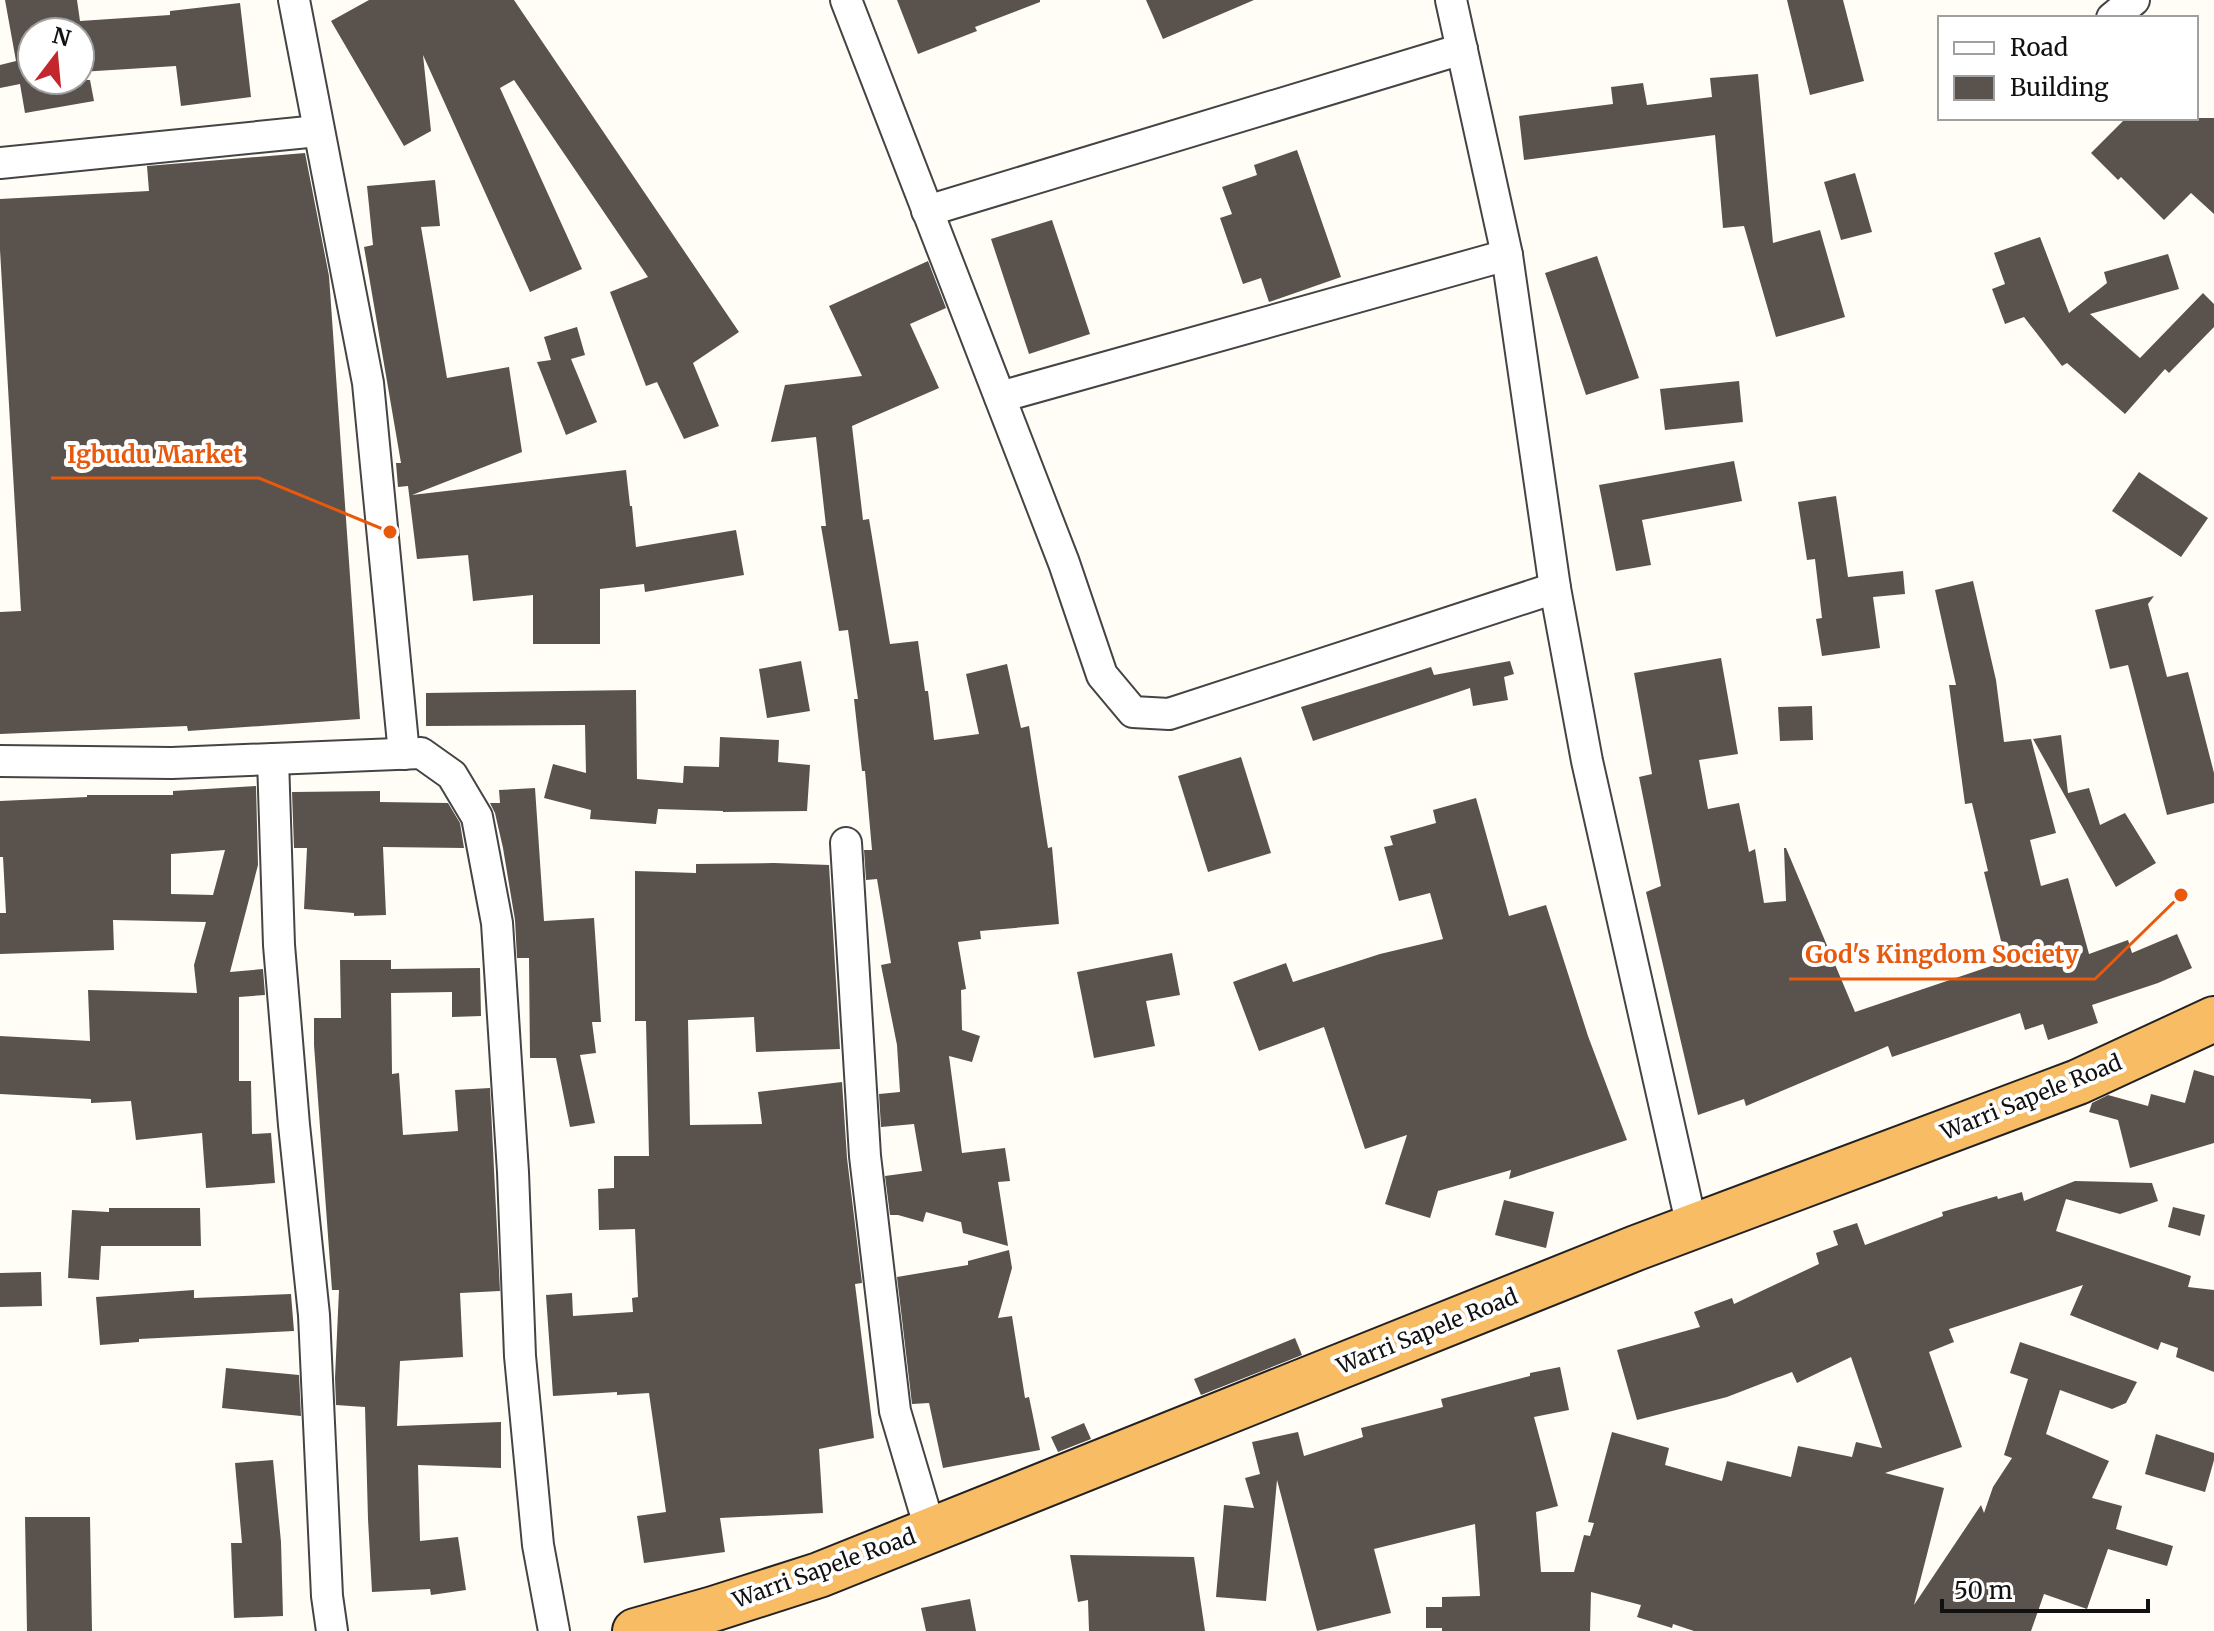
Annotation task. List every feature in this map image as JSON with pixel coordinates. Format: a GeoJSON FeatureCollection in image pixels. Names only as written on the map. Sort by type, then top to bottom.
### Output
{"type":"FeatureCollection","features":[{"type":"Feature","properties":{"kind":"highway","name":"Warri Sapele Road"},"geometry":{"type":"LineString","coordinates":[[635,1631],[715,1620],[930,1529],[1470,1313],[2078,1082],[2214,1019]]}},
{"type":"Feature","properties":{"kind":"street"},"geometry":{"type":"LineString","coordinates":[[294,0],[368,383],[404,754]]}},
{"type":"Feature","properties":{"kind":"street"},"geometry":{"type":"LineString","coordinates":[[846,0],[1064,563],[1102,675],[1133,712],[1169,714],[1555,588]]}},
{"type":"Feature","properties":{"kind":"street"},"geometry":{"type":"LineString","coordinates":[[1451,0],[1507,255],[1555,588],[1587,761],[1692,1227]]}},
{"type":"Feature","properties":{"kind":"street"},"geometry":{"type":"LineString","coordinates":[[2114,16],[2134,0]]}},
{"type":"Feature","properties":{"kind":"street"},"geometry":{"type":"LineString","coordinates":[[927,211],[1462,49]]}},
{"type":"Feature","properties":{"kind":"street"},"geometry":{"type":"LineString","coordinates":[[0,163],[318,131]]}},
{"type":"Feature","properties":{"kind":"street"},"geometry":{"type":"LineString","coordinates":[[1000,397],[1507,255]]}},
{"type":"Feature","properties":{"kind":"street"},"geometry":{"type":"LineString","coordinates":[[0,761],[172,763],[421,753],[452,775],[477,817],[497,923],[513,1172],[520,1356],[538,1545],[554,1631]]}},
{"type":"Feature","properties":{"kind":"street"},"geometry":{"type":"LineString","coordinates":[[273,759],[279,945],[314,1315],[327,1596],[332,1631]]}},
{"type":"Feature","properties":{"kind":"street"},"geometry":{"type":"LineString","coordinates":[[846,843],[865,1156],[895,1411],[930,1529]]}},
{"type":"Feature","properties":{"kind":"building"},"geometry":{"type":"Polygon","coordinates":[[[5,0],[77,0],[79,16],[16,16],[16,61],[5,0]]]}},
{"type":"Feature","properties":{"kind":"building"},"geometry":{"type":"Polygon","coordinates":[[[369,0],[514,0],[739,332],[693,363],[719,426],[684,439],[657,382],[646,386],[610,292],[648,277],[514,80],[500,88],[582,269],[530,292],[423,55],[431,131],[404,146],[331,21],[369,0]]]}},
{"type":"Feature","properties":{"kind":"building"},"geometry":{"type":"Polygon","coordinates":[[[897,0],[1040,2],[975,27],[977,31],[918,54],[897,0]]]}},
{"type":"Feature","properties":{"kind":"building"},"geometry":{"type":"Polygon","coordinates":[[[1146,0],[1254,0],[1163,39],[1146,0]]]}},
{"type":"Feature","properties":{"kind":"building"},"geometry":{"type":"Polygon","coordinates":[[[1787,0],[1843,0],[1864,81],[1810,95],[1787,0]]]}},
{"type":"Feature","properties":{"kind":"building"},"geometry":{"type":"Polygon","coordinates":[[[240,3],[251,97],[181,106],[176,66],[96,71],[96,20],[170,15],[170,11],[240,3]]]}},
{"type":"Feature","properties":{"kind":"building"},"geometry":{"type":"Polygon","coordinates":[[[16,61],[16,85],[0,88],[0,65],[16,61]]]}},
{"type":"Feature","properties":{"kind":"building"},"geometry":{"type":"Polygon","coordinates":[[[1758,74],[1773,243],[1820,230],[1845,317],[1776,337],[1744,226],[1723,228],[1715,135],[1524,160],[1519,116],[1613,104],[1611,87],[1643,83],[1647,105],[1712,97],[1710,78],[1758,74]]]}},
{"type":"Feature","properties":{"kind":"building"},"geometry":{"type":"Polygon","coordinates":[[[22,96],[93,96],[94,101],[25,113],[22,96]]]}},
{"type":"Feature","properties":{"kind":"building"},"geometry":{"type":"Polygon","coordinates":[[[2214,118],[2214,214],[2191,193],[2164,220],[2121,177],[2118,180],[2091,153],[2124,120],[2214,118]]]}},
{"type":"Feature","properties":{"kind":"building"},"geometry":{"type":"Polygon","coordinates":[[[1297,150],[1341,277],[1269,302],[1261,278],[1243,284],[1220,218],[1232,214],[1222,187],[1257,175],[1254,165],[1297,150]]]}},
{"type":"Feature","properties":{"kind":"building"},"geometry":{"type":"Polygon","coordinates":[[[305,153],[329,276],[360,719],[188,731],[187,726],[0,734],[0,612],[21,611],[0,250],[0,199],[149,191],[147,166],[305,153]]]}},
{"type":"Feature","properties":{"kind":"building"},"geometry":{"type":"Polygon","coordinates":[[[1855,173],[1872,232],[1841,240],[1824,182],[1855,173]]]}},
{"type":"Feature","properties":{"kind":"building"},"geometry":{"type":"Polygon","coordinates":[[[435,180],[440,226],[421,227],[447,378],[509,367],[522,452],[412,495],[626,470],[636,547],[736,530],[744,575],[645,592],[644,584],[600,589],[600,644],[533,644],[533,595],[473,601],[468,555],[417,559],[408,486],[398,487],[396,463],[401,463],[364,247],[373,245],[367,186],[435,180]]]}},
{"type":"Feature","properties":{"kind":"building"},"geometry":{"type":"Polygon","coordinates":[[[1052,220],[1090,334],[1029,354],[991,239],[1052,220]]]}},
{"type":"Feature","properties":{"kind":"building"},"geometry":{"type":"Polygon","coordinates":[[[2040,237],[2069,313],[2107,283],[2104,272],[2168,254],[2179,289],[2090,314],[2140,358],[2203,293],[2214,304],[2214,327],[2169,373],[2165,369],[2125,414],[2067,363],[2062,366],[2024,317],[2005,324],[1992,289],[2005,284],[1994,253],[2040,237]]]}},
{"type":"Feature","properties":{"kind":"building"},"geometry":{"type":"Polygon","coordinates":[[[1597,256],[1639,378],[1586,395],[1545,273],[1597,256]]]}},
{"type":"Feature","properties":{"kind":"building"},"geometry":{"type":"Polygon","coordinates":[[[928,261],[946,308],[910,324],[939,388],[852,426],[863,520],[869,519],[890,644],[918,641],[934,740],[979,734],[966,674],[1007,664],[1021,728],[1029,726],[1048,848],[1052,847],[1059,924],[980,931],[981,939],[958,942],[966,989],[961,990],[962,1030],[980,1036],[972,1062],[949,1056],[962,1153],[1005,1148],[1010,1181],[998,1182],[1008,1246],[963,1233],[961,1222],[926,1212],[923,1222],[890,1215],[885,1176],[922,1171],[914,1124],[881,1127],[879,1094],[900,1092],[897,1045],[881,965],[891,963],[877,879],[866,880],[864,850],[872,850],[865,771],[862,771],[854,699],[858,699],[848,630],[839,631],[821,526],[826,526],[816,437],[771,442],[785,385],[862,376],[829,306],[928,261]]]}},
{"type":"Feature","properties":{"kind":"building"},"geometry":{"type":"Polygon","coordinates":[[[577,327],[585,355],[571,359],[597,422],[566,435],[537,362],[551,360],[544,337],[577,327]]]}},
{"type":"Feature","properties":{"kind":"building"},"geometry":{"type":"Polygon","coordinates":[[[1739,381],[1743,422],[1665,430],[1660,389],[1739,381]]]}},
{"type":"Feature","properties":{"kind":"building"},"geometry":{"type":"Polygon","coordinates":[[[1734,461],[1742,501],[1642,520],[1651,565],[1616,571],[1599,485],[1734,461]]]}},
{"type":"Feature","properties":{"kind":"building"},"geometry":{"type":"Polygon","coordinates":[[[2139,472],[2208,518],[2181,557],[2112,511],[2139,472]]]}},
{"type":"Feature","properties":{"kind":"building"},"geometry":{"type":"Polygon","coordinates":[[[1836,496],[1848,577],[1903,571],[1905,594],[1873,597],[1880,648],[1822,656],[1816,619],[1822,618],[1815,559],[1807,560],[1798,502],[1836,496]]]}},
{"type":"Feature","properties":{"kind":"building"},"geometry":{"type":"Polygon","coordinates":[[[1973,581],[1996,680],[2004,742],[2031,739],[2056,833],[2030,840],[2041,886],[2068,878],[2089,954],[2128,940],[2132,953],[2177,934],[2192,968],[2092,1005],[2098,1023],[2048,1040],[2043,1024],[2025,1030],[2020,1013],[1892,1057],[1888,1046],[1746,1106],[1744,1099],[1698,1115],[1646,892],[1661,886],[1639,777],[1652,774],[1634,673],[1721,658],[1738,754],[1699,760],[1708,809],[1739,803],[1749,852],[1755,849],[1764,903],[1786,901],[1786,848],[1855,1012],[2006,961],[1984,872],[1988,871],[1972,803],[1965,804],[1949,685],[1956,685],[1935,590],[1973,581]]]}},
{"type":"Feature","properties":{"kind":"building"},"geometry":{"type":"Polygon","coordinates":[[[2154,596],[2148,604],[2167,677],[2188,672],[2214,773],[2214,803],[2167,815],[2128,665],[2110,669],[2095,610],[2154,596]]]}},
{"type":"Feature","properties":{"kind":"building"},"geometry":{"type":"Polygon","coordinates":[[[801,661],[810,711],[767,718],[759,669],[801,661]]]}},
{"type":"Feature","properties":{"kind":"building"},"geometry":{"type":"Polygon","coordinates":[[[1510,661],[1514,674],[1504,677],[1508,700],[1473,706],[1470,688],[1313,741],[1301,707],[1431,667],[1434,675],[1510,661]]]}},
{"type":"Feature","properties":{"kind":"building"},"geometry":{"type":"Polygon","coordinates":[[[636,690],[637,779],[683,783],[684,766],[719,767],[720,737],[779,740],[778,762],[810,765],[807,811],[658,809],[656,824],[590,819],[591,810],[544,798],[553,764],[586,773],[585,725],[426,726],[426,693],[636,690]]]}},
{"type":"Feature","properties":{"kind":"building"},"geometry":{"type":"Polygon","coordinates":[[[1812,706],[1813,740],[1780,741],[1778,707],[1812,706]]]}},
{"type":"Feature","properties":{"kind":"building"},"geometry":{"type":"Polygon","coordinates":[[[2061,735],[2068,793],[2089,788],[2100,825],[2125,813],[2156,863],[2116,887],[2033,739],[2061,735]]]}},
{"type":"Feature","properties":{"kind":"building"},"geometry":{"type":"Polygon","coordinates":[[[1241,757],[1271,853],[1208,872],[1178,776],[1241,757]]]}},
{"type":"Feature","properties":{"kind":"building"},"geometry":{"type":"Polygon","coordinates":[[[256,786],[258,865],[230,972],[263,969],[265,995],[239,997],[239,1081],[251,1081],[252,1134],[271,1133],[275,1183],[206,1188],[202,1133],[136,1140],[131,1101],[91,1103],[91,1099],[0,1094],[0,1036],[90,1041],[88,990],[197,993],[194,965],[206,922],[113,920],[114,950],[0,954],[0,913],[6,913],[3,857],[0,857],[0,801],[87,795],[173,795],[173,791],[256,786]],[[225,850],[171,854],[171,894],[213,895],[225,850]]]}},
{"type":"Feature","properties":{"kind":"building"},"geometry":{"type":"Polygon","coordinates":[[[535,788],[544,921],[594,918],[601,1022],[592,1022],[596,1053],[580,1055],[595,1123],[570,1127],[556,1058],[530,1058],[529,958],[517,958],[515,920],[503,848],[490,803],[500,803],[499,790],[535,788]]]}},
{"type":"Feature","properties":{"kind":"building"},"geometry":{"type":"Polygon","coordinates":[[[380,791],[380,802],[448,803],[460,823],[464,848],[383,847],[386,915],[354,916],[354,913],[304,909],[307,848],[294,848],[292,792],[380,791]]]}},
{"type":"Feature","properties":{"kind":"building"},"geometry":{"type":"Polygon","coordinates":[[[1476,798],[1509,916],[1546,905],[1588,1036],[1627,1140],[1509,1179],[1511,1170],[1438,1191],[1430,1218],[1385,1204],[1407,1135],[1365,1149],[1324,1027],[1259,1051],[1233,982],[1286,963],[1293,982],[1380,954],[1443,939],[1430,893],[1399,901],[1384,847],[1393,845],[1390,836],[1436,823],[1433,810],[1476,798]]]}},
{"type":"Feature","properties":{"kind":"building"},"geometry":{"type":"Polygon","coordinates":[[[696,864],[829,865],[840,1049],[756,1052],[754,1017],[688,1020],[690,1125],[762,1124],[758,1092],[842,1082],[847,1158],[862,1283],[855,1284],[874,1438],[819,1449],[823,1513],[720,1518],[725,1552],[644,1563],[637,1516],[666,1512],[649,1393],[553,1396],[546,1295],[572,1293],[573,1316],[633,1312],[632,1298],[638,1297],[635,1229],[599,1230],[598,1189],[614,1188],[614,1156],[649,1156],[646,1021],[635,1021],[635,871],[696,873],[696,864]]]}},
{"type":"Feature","properties":{"kind":"building"},"geometry":{"type":"Polygon","coordinates":[[[1172,953],[1180,995],[1146,1001],[1155,1046],[1094,1058],[1077,972],[1172,953]]]}},
{"type":"Feature","properties":{"kind":"building"},"geometry":{"type":"Polygon","coordinates":[[[340,960],[391,960],[391,969],[480,968],[481,1016],[452,1017],[452,992],[391,993],[392,1074],[399,1073],[403,1135],[458,1131],[455,1090],[490,1088],[500,1291],[460,1293],[463,1357],[400,1361],[397,1426],[501,1422],[501,1468],[418,1465],[420,1541],[458,1537],[466,1590],[431,1595],[430,1589],[372,1592],[365,1407],[336,1405],[339,1290],[332,1290],[314,1045],[314,1018],[341,1018],[340,960]]]}},
{"type":"Feature","properties":{"kind":"building"},"geometry":{"type":"Polygon","coordinates":[[[2194,1070],[2214,1076],[2214,1143],[2130,1168],[2118,1120],[2089,1112],[2092,1103],[2108,1095],[2148,1106],[2151,1094],[2185,1103],[2194,1070]]]}},
{"type":"Feature","properties":{"kind":"building"},"geometry":{"type":"Polygon","coordinates":[[[2075,1181],[2152,1183],[2158,1201],[2120,1214],[2066,1199],[2056,1231],[2191,1276],[2188,1287],[2214,1290],[2214,1372],[2176,1357],[2178,1348],[2161,1342],[2158,1350],[2070,1315],[2083,1285],[1949,1329],[1954,1342],[1929,1352],[1962,1447],[1885,1473],[1944,1488],[1914,1605],[1981,1505],[1984,1513],[1993,1487],[2012,1458],[2004,1455],[2028,1379],[2010,1373],[2020,1342],[2137,1382],[2126,1403],[2112,1409],[2060,1390],[2046,1434],[2109,1461],[2092,1498],[2122,1506],[2116,1529],[2173,1546],[2167,1566],[2108,1549],[2087,1609],[2044,1594],[2031,1631],[1694,1631],[1637,1617],[1641,1605],[1591,1592],[1590,1631],[1442,1631],[1442,1628],[1426,1628],[1426,1607],[1442,1607],[1442,1597],[1480,1596],[1475,1524],[1374,1549],[1391,1613],[1317,1631],[1277,1480],[1266,1601],[1216,1597],[1224,1505],[1254,1508],[1245,1478],[1260,1474],[1252,1442],[1298,1432],[1304,1456],[1363,1437],[1361,1428],[1443,1407],[1441,1399],[1530,1376],[1530,1373],[1560,1367],[1569,1410],[1534,1417],[1558,1506],[1536,1512],[1541,1572],[1574,1572],[1584,1535],[1590,1536],[1594,1523],[1588,1522],[1612,1432],[1669,1448],[1665,1465],[1722,1481],[1727,1461],[1791,1477],[1798,1446],[1852,1457],[1856,1442],[1882,1448],[1851,1357],[1797,1383],[1792,1372],[1727,1397],[1637,1420],[1617,1350],[1700,1327],[1694,1312],[1732,1298],[1734,1304],[1819,1264],[1816,1253],[1838,1245],[1833,1231],[1857,1223],[1865,1245],[1943,1216],[1942,1212],[2022,1192],[2024,1201],[2075,1181]]]}},
{"type":"Feature","properties":{"kind":"building"},"geometry":{"type":"Polygon","coordinates":[[[1504,1200],[1554,1212],[1546,1248],[1495,1235],[1504,1200]]]}},
{"type":"Feature","properties":{"kind":"building"},"geometry":{"type":"Polygon","coordinates":[[[2173,1207],[2205,1215],[2200,1236],[2168,1227],[2173,1207]]]}},
{"type":"Feature","properties":{"kind":"building"},"geometry":{"type":"Polygon","coordinates":[[[109,1208],[200,1208],[201,1246],[101,1246],[99,1280],[68,1278],[72,1210],[109,1212],[109,1208]]]}},
{"type":"Feature","properties":{"kind":"building"},"geometry":{"type":"Polygon","coordinates":[[[1009,1250],[1012,1268],[998,1318],[1012,1316],[1025,1398],[1029,1397],[1040,1450],[943,1468],[929,1403],[912,1404],[897,1277],[968,1265],[968,1261],[1009,1250]]]}},
{"type":"Feature","properties":{"kind":"building"},"geometry":{"type":"Polygon","coordinates":[[[41,1272],[42,1306],[0,1307],[0,1273],[41,1272]]]}},
{"type":"Feature","properties":{"kind":"building"},"geometry":{"type":"Polygon","coordinates":[[[194,1290],[194,1298],[291,1294],[294,1331],[139,1339],[139,1342],[100,1345],[96,1297],[194,1290]]]}},
{"type":"Feature","properties":{"kind":"building"},"geometry":{"type":"Polygon","coordinates":[[[1295,1338],[1302,1355],[1201,1395],[1194,1379],[1295,1338]]]}},
{"type":"Feature","properties":{"kind":"building"},"geometry":{"type":"Polygon","coordinates":[[[226,1368],[299,1375],[301,1416],[222,1408],[226,1368]]]}},
{"type":"Feature","properties":{"kind":"building"},"geometry":{"type":"Polygon","coordinates":[[[1084,1423],[1091,1439],[1058,1452],[1051,1437],[1084,1423]]]}},
{"type":"Feature","properties":{"kind":"building"},"geometry":{"type":"Polygon","coordinates":[[[2156,1434],[2214,1453],[2205,1492],[2145,1474],[2156,1434]]]}},
{"type":"Feature","properties":{"kind":"building"},"geometry":{"type":"Polygon","coordinates":[[[273,1460],[281,1542],[283,1616],[234,1618],[231,1543],[242,1543],[235,1463],[273,1460]]]}},
{"type":"Feature","properties":{"kind":"building"},"geometry":{"type":"Polygon","coordinates":[[[25,1517],[90,1517],[92,1631],[27,1631],[25,1517]]]}},
{"type":"Feature","properties":{"kind":"building"},"geometry":{"type":"Polygon","coordinates":[[[1070,1555],[1194,1557],[1205,1631],[1089,1631],[1088,1600],[1078,1602],[1070,1555]]]}},
{"type":"Feature","properties":{"kind":"building"},"geometry":{"type":"Polygon","coordinates":[[[970,1599],[976,1631],[926,1631],[921,1608],[970,1599]]]}},
{"type":"Feature","properties":{"kind":"place","name":"Igbudu Market"},"geometry":{"type":"Point","coordinates":[390,532]}},
{"type":"Feature","properties":{"kind":"place","name":"God's Kingdom Society"},"geometry":{"type":"Point","coordinates":[2181,895]}}]}
